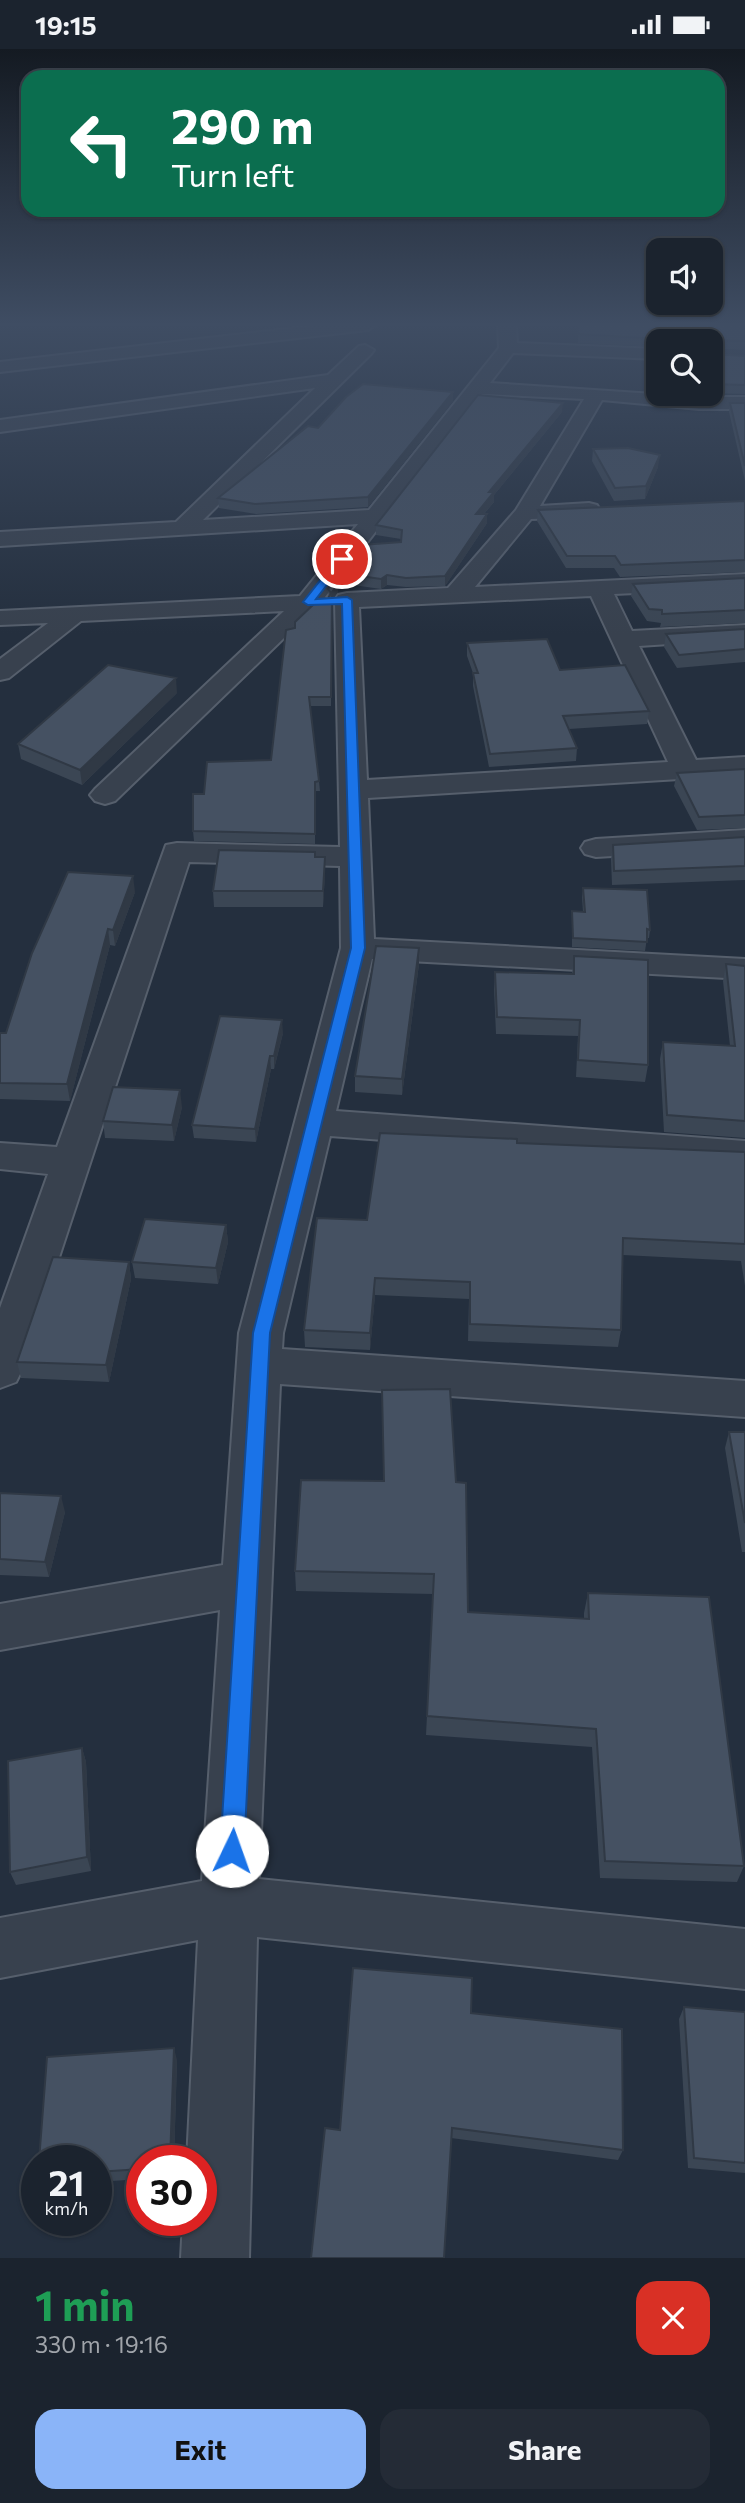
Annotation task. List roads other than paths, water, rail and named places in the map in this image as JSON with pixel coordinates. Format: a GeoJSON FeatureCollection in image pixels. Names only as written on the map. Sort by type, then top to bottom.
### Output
{"type":"FeatureCollection","features":[{"type":"Feature","properties":{"kind":"street"},"geometry":{"type":"LineString","coordinates":[[183,527],[285,428]]}},
{"type":"Feature","properties":{"kind":"street"},"geometry":{"type":"LineString","coordinates":[[105,795],[327,601],[376,516],[447,428]]}},
{"type":"Feature","properties":{"kind":"street"},"geometry":{"type":"LineString","coordinates":[[454,595],[526,513],[576,428]]}},
{"type":"Feature","properties":{"kind":"street"},"geometry":{"type":"LineString","coordinates":[[526,513],[608,509]]}},
{"type":"Feature","properties":{"kind":"street"},"geometry":{"type":"LineString","coordinates":[[0,538],[376,516]]}},
{"type":"Feature","properties":{"kind":"street"},"geometry":{"type":"LineString","coordinates":[[0,618],[745,581]]}},
{"type":"Feature","properties":{"kind":"street"},"geometry":{"type":"LineString","coordinates":[[599,588],[686,770]]}},
{"type":"Feature","properties":{"kind":"street"},"geometry":{"type":"LineString","coordinates":[[215,2258],[229,1905],[261,1333],[358,948],[353,790],[327,601]]}},
{"type":"Feature","properties":{"kind":"street"},"geometry":{"type":"LineString","coordinates":[[0,672],[75,614]]}},
{"type":"Feature","properties":{"kind":"street"},"geometry":{"type":"LineString","coordinates":[[623,639],[745,632]]}},
{"type":"Feature","properties":{"kind":"street"},"geometry":{"type":"LineString","coordinates":[[353,790],[745,766]]}},
{"type":"Feature","properties":{"kind":"street"},"geometry":{"type":"LineString","coordinates":[[596,848],[745,839]]}},
{"type":"Feature","properties":{"kind":"street"},"geometry":{"type":"LineString","coordinates":[[0,1370],[177,852],[355,857]]}},
{"type":"Feature","properties":{"kind":"street"},"geometry":{"type":"LineString","coordinates":[[358,948],[745,969]]}},
{"type":"Feature","properties":{"kind":"street"},"geometry":{"type":"LineString","coordinates":[[314,1122],[745,1154]]}},
{"type":"Feature","properties":{"kind":"street"},"geometry":{"type":"LineString","coordinates":[[0,1156],[71,1162]]}},
{"type":"Feature","properties":{"kind":"street"},"geometry":{"type":"LineString","coordinates":[[259,1365],[745,1398]]}},
{"type":"Feature","properties":{"kind":"street"},"geometry":{"type":"LineString","coordinates":[[0,1627],[247,1583]]}},
{"type":"Feature","properties":{"kind":"street"},"geometry":{"type":"LineString","coordinates":[[0,1948],[229,1905],[745,1959]]}}]}
